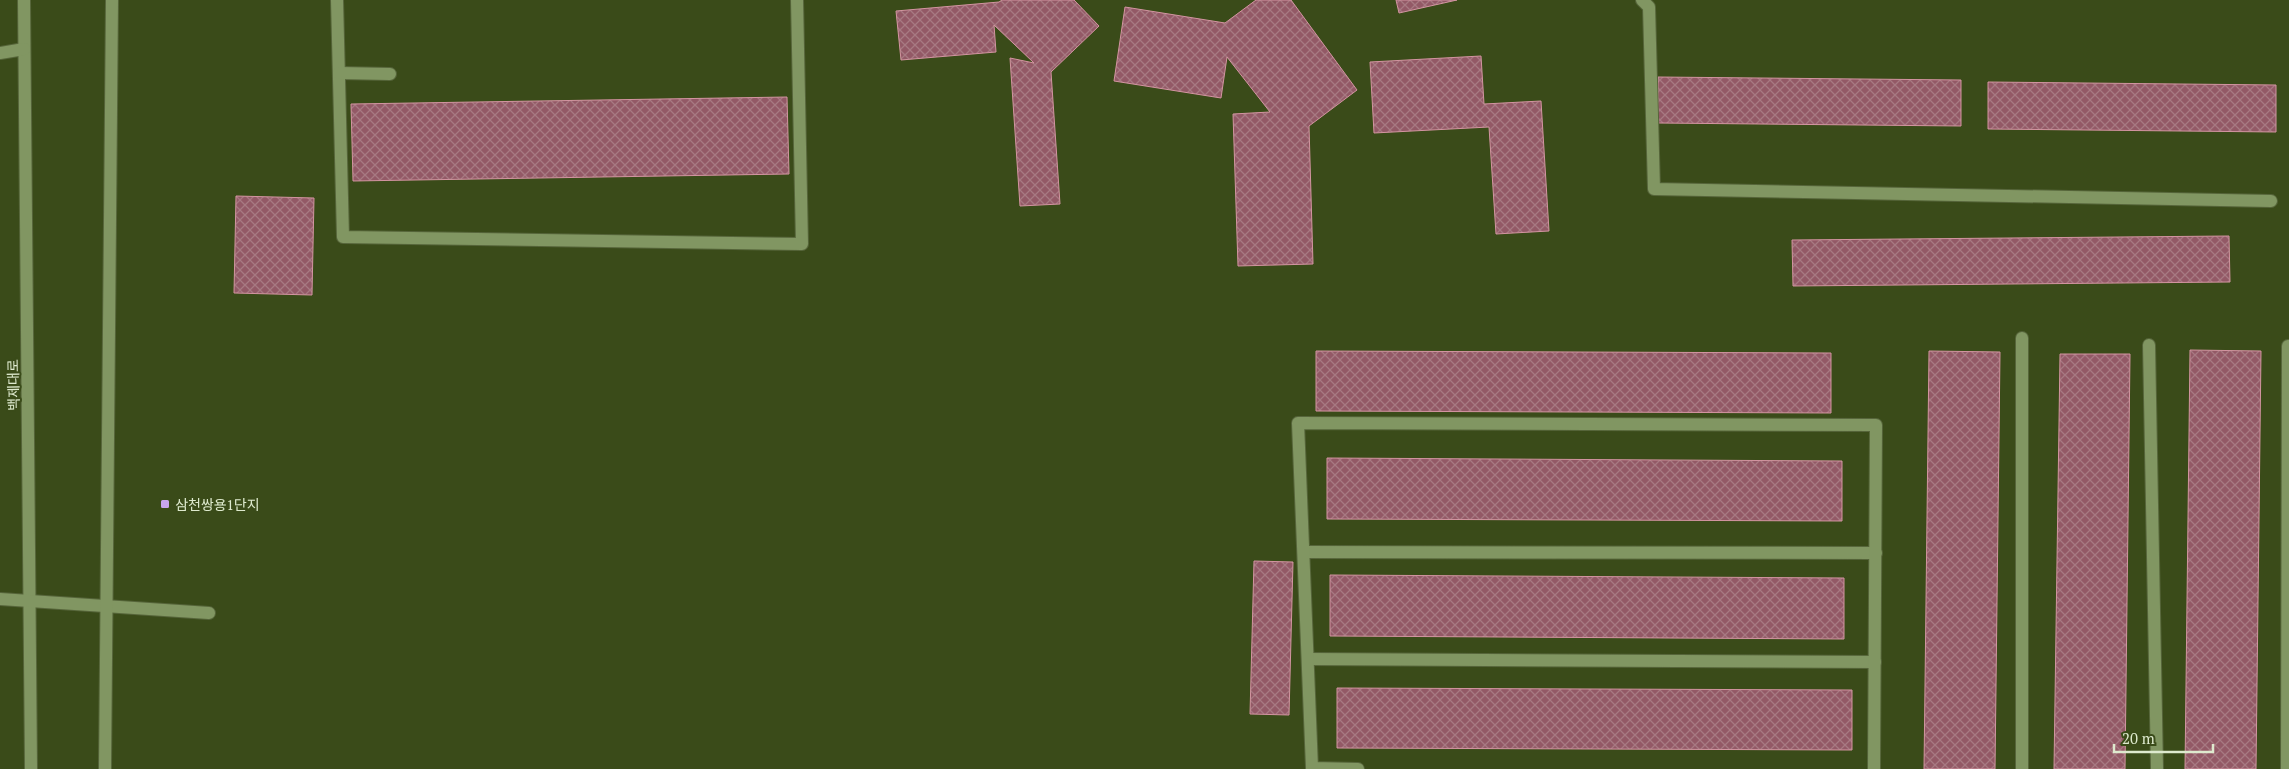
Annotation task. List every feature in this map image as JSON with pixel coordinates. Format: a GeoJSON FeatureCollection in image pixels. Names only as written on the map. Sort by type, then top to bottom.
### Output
{"type":"FeatureCollection","features":[{"type":"Feature","properties":{"kind":"street","name":"백제대로"},"geometry":{"type":"LineString","coordinates":[[24,0],[32,769]]}},
{"type":"Feature","properties":{"kind":"street"},"geometry":{"type":"LineString","coordinates":[[105,769],[112,0]]}},
{"type":"Feature","properties":{"kind":"street"},"geometry":{"type":"LineString","coordinates":[[337,0],[343,237],[802,244],[798,0]]}},
{"type":"Feature","properties":{"kind":"street"},"geometry":{"type":"LineString","coordinates":[[1642,0],[1649,7],[1654,189],[2271,201]]}},
{"type":"Feature","properties":{"kind":"street"},"geometry":{"type":"LineString","coordinates":[[0,52],[24,49]]}},
{"type":"Feature","properties":{"kind":"street"},"geometry":{"type":"LineString","coordinates":[[339,73],[390,74]]}},
{"type":"Feature","properties":{"kind":"street"},"geometry":{"type":"LineString","coordinates":[[2022,338],[2022,769]]}},
{"type":"Feature","properties":{"kind":"street"},"geometry":{"type":"LineString","coordinates":[[2149,345],[2157,769]]}},
{"type":"Feature","properties":{"kind":"street"},"geometry":{"type":"LineString","coordinates":[[2287,769],[2288,346]]}},
{"type":"Feature","properties":{"kind":"street"},"geometry":{"type":"LineString","coordinates":[[1358,769],[1312,768],[1298,423],[1876,425],[1874,769]]}},
{"type":"Feature","properties":{"kind":"street"},"geometry":{"type":"LineString","coordinates":[[1304,552],[1876,553]]}},
{"type":"Feature","properties":{"kind":"street"},"geometry":{"type":"LineString","coordinates":[[0,599],[209,613]]}},
{"type":"Feature","properties":{"kind":"street"},"geometry":{"type":"LineString","coordinates":[[1308,659],[1875,662]]}},
{"type":"Feature","properties":{"kind":"building"},"geometry":{"type":"Polygon","coordinates":[[[1002,0],[1074,0],[1099,26],[1051,72],[1060,204],[1020,206],[1010,58],[1034,63],[994,25],[996,52],[901,60],[896,11],[999,2],[1002,0]]]}},
{"type":"Feature","properties":{"kind":"building"},"geometry":{"type":"Polygon","coordinates":[[[1256,0],[1291,0],[1357,90],[1309,126],[1313,264],[1238,266],[1233,114],[1270,112],[1227,57],[1221,98],[1114,81],[1125,7],[1225,23],[1256,0]]]}},
{"type":"Feature","properties":{"kind":"building"},"geometry":{"type":"Polygon","coordinates":[[[1396,0],[1457,0],[1399,13],[1396,0]]]}},
{"type":"Feature","properties":{"kind":"building"},"geometry":{"type":"Polygon","coordinates":[[[1481,56],[1484,104],[1541,101],[1549,231],[1496,234],[1489,127],[1374,133],[1370,62],[1481,56]]]}},
{"type":"Feature","properties":{"kind":"building"},"geometry":{"type":"Polygon","coordinates":[[[1658,77],[1961,80],[1961,126],[1658,123],[1658,77]]]}},
{"type":"Feature","properties":{"kind":"building"},"geometry":{"type":"Polygon","coordinates":[[[1988,82],[2276,85],[2276,132],[1988,129],[1988,82]]]}},
{"type":"Feature","properties":{"kind":"building"},"geometry":{"type":"Polygon","coordinates":[[[787,97],[789,174],[353,181],[351,104],[787,97]]]}},
{"type":"Feature","properties":{"kind":"building"},"geometry":{"type":"Polygon","coordinates":[[[236,196],[314,198],[312,295],[234,293],[236,196]]]}},
{"type":"Feature","properties":{"kind":"building"},"geometry":{"type":"Polygon","coordinates":[[[2229,236],[2230,282],[1793,286],[1792,240],[2229,236]]]}},
{"type":"Feature","properties":{"kind":"building"},"geometry":{"type":"Polygon","coordinates":[[[2190,350],[2261,351],[2256,769],[2185,769],[2190,350]]]}},
{"type":"Feature","properties":{"kind":"building"},"geometry":{"type":"Polygon","coordinates":[[[1316,351],[1831,353],[1831,413],[1316,411],[1316,351]]]}},
{"type":"Feature","properties":{"kind":"building"},"geometry":{"type":"Polygon","coordinates":[[[1929,351],[2000,352],[1995,769],[1924,769],[1929,351]]]}},
{"type":"Feature","properties":{"kind":"building"},"geometry":{"type":"Polygon","coordinates":[[[2060,354],[2130,354],[2125,769],[2054,769],[2060,354]]]}},
{"type":"Feature","properties":{"kind":"building"},"geometry":{"type":"Polygon","coordinates":[[[1327,458],[1842,461],[1842,521],[1327,519],[1327,458]]]}},
{"type":"Feature","properties":{"kind":"building"},"geometry":{"type":"Polygon","coordinates":[[[1254,561],[1293,562],[1289,715],[1250,714],[1254,561]]]}},
{"type":"Feature","properties":{"kind":"building"},"geometry":{"type":"Polygon","coordinates":[[[1330,575],[1844,578],[1844,639],[1330,636],[1330,575]]]}},
{"type":"Feature","properties":{"kind":"building"},"geometry":{"type":"Polygon","coordinates":[[[1337,688],[1852,690],[1852,750],[1337,748],[1337,688]]]}},
{"type":"Feature","properties":{"kind":"place","name":"삼천쌍용1단지"},"geometry":{"type":"Point","coordinates":[165,504]}}]}
